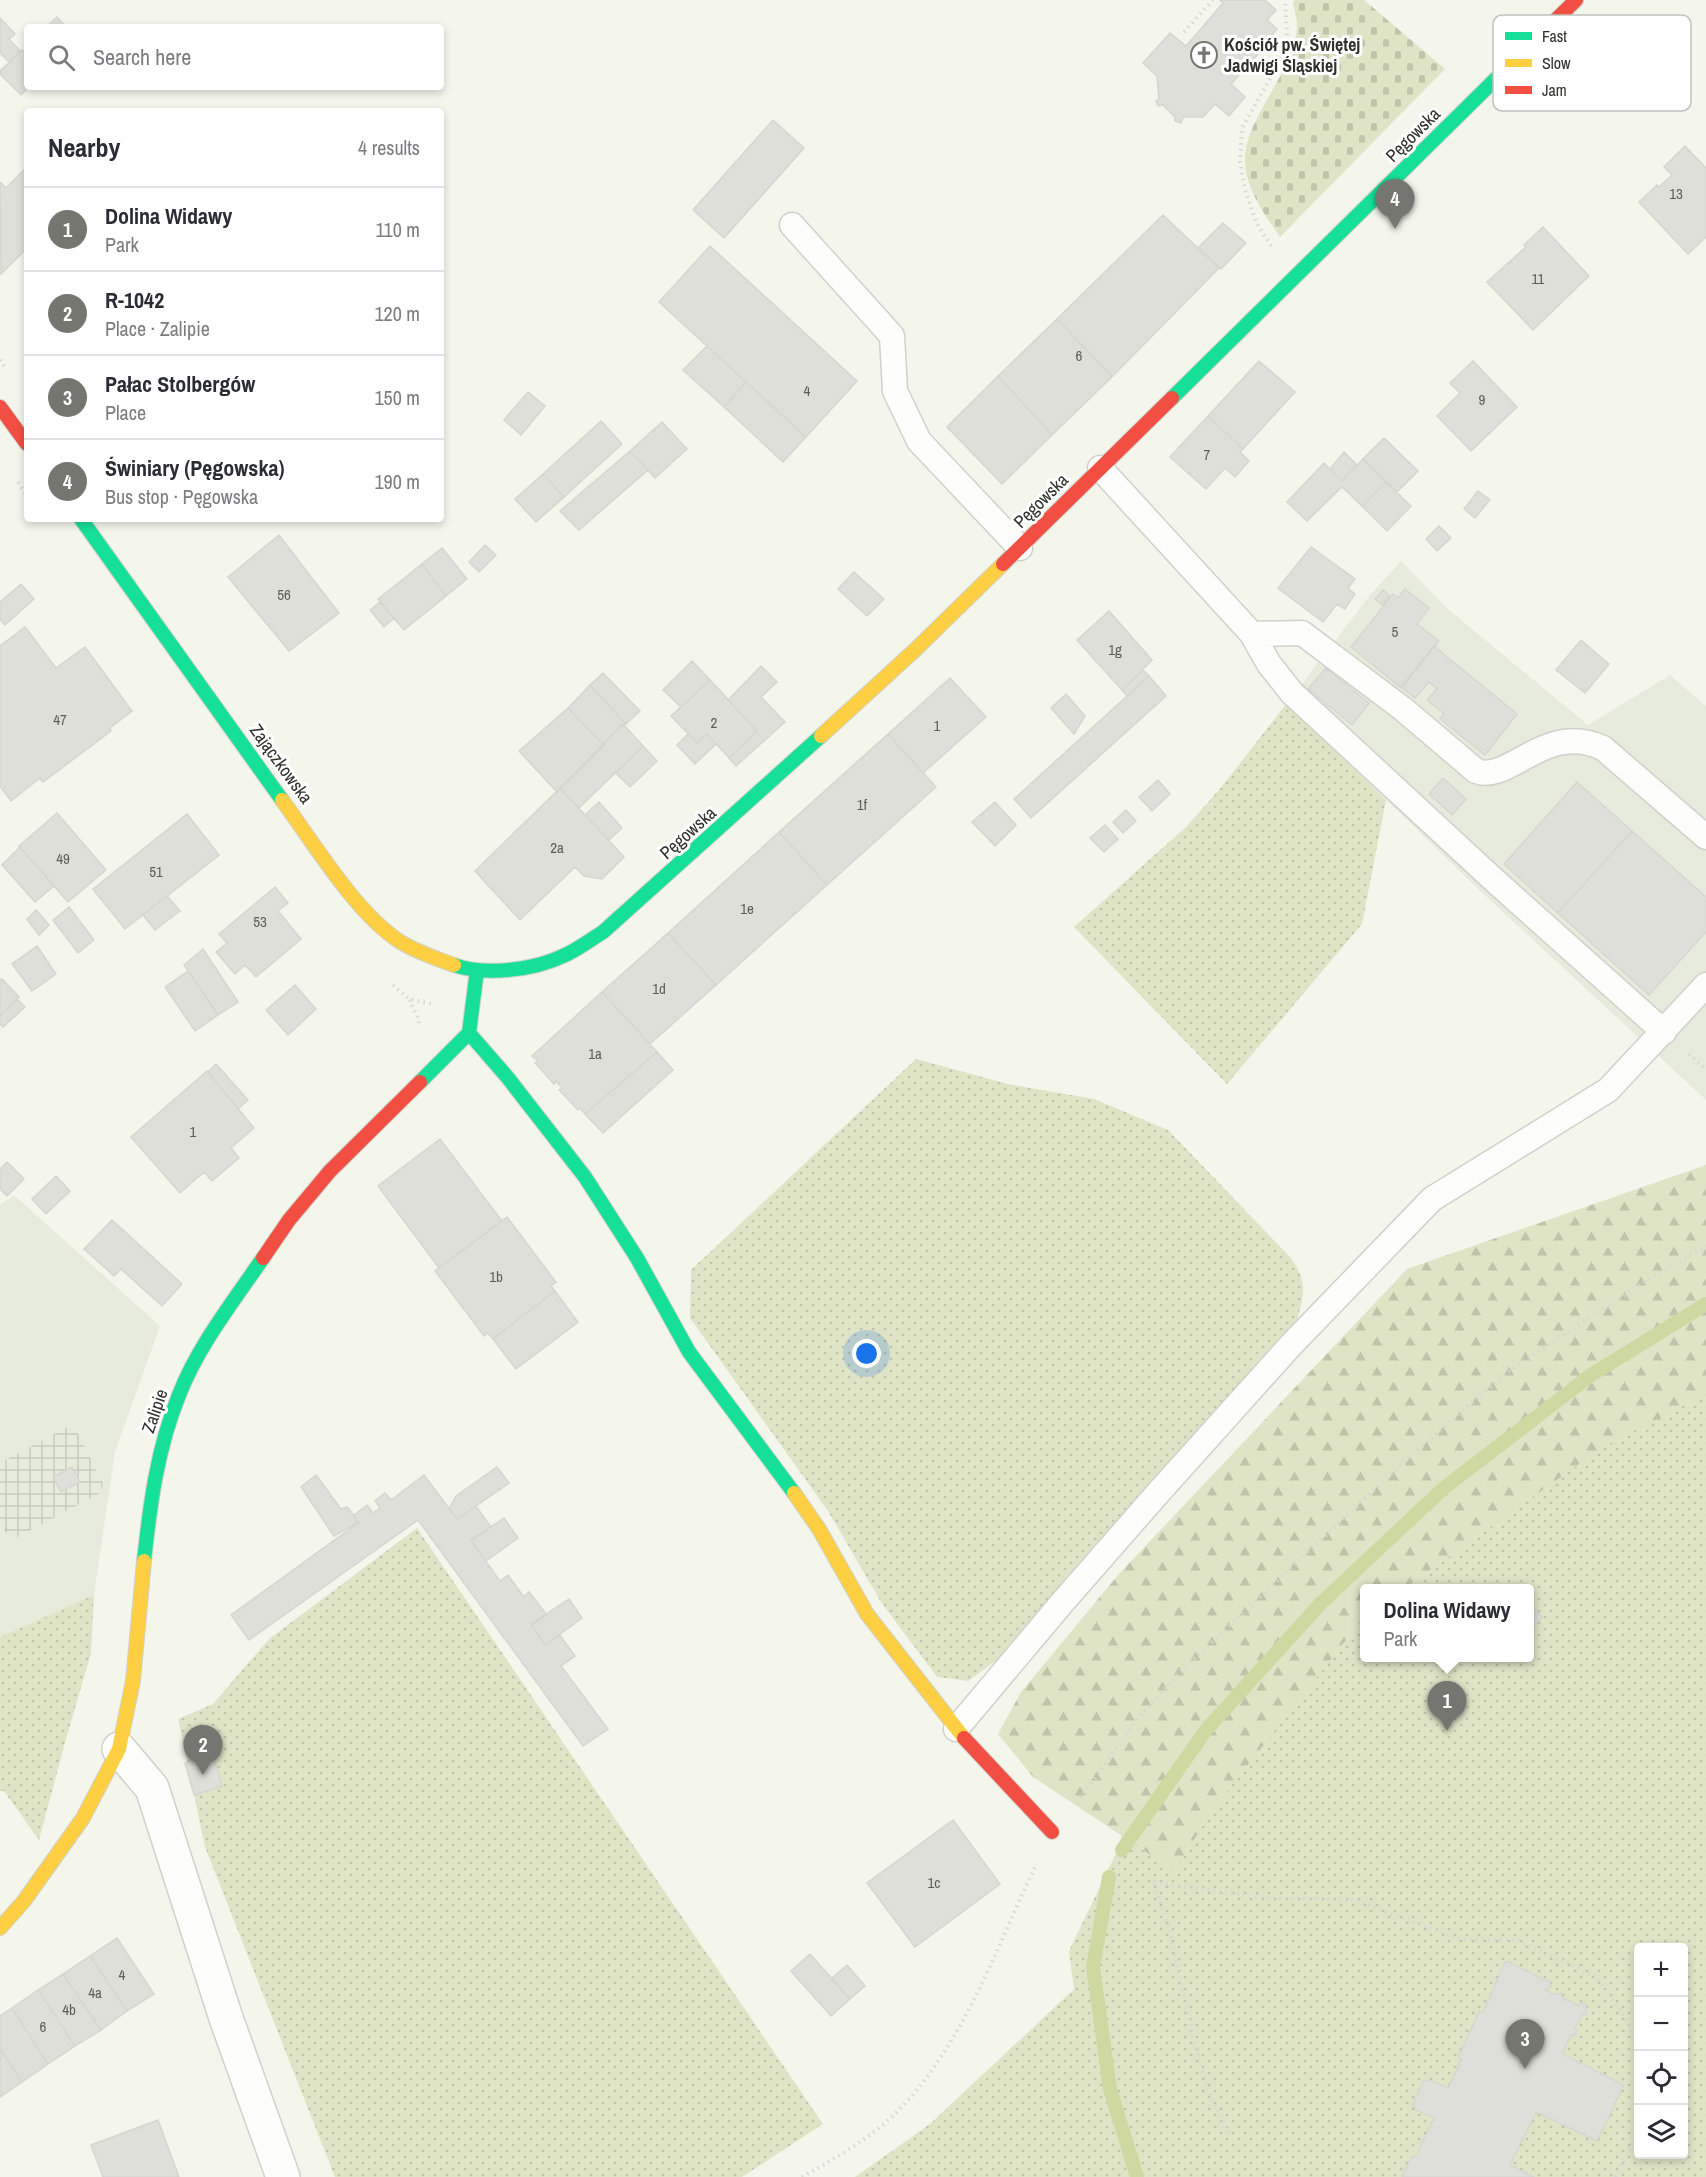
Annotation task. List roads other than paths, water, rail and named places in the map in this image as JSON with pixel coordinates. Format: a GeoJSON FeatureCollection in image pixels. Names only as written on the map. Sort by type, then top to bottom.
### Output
{"type":"FeatureCollection","features":[{"type":"Feature","properties":{"kind":"main road","name":"Pęgowska"},"geometry":{"type":"LineString","coordinates":[[1561,15],[1576,0]]}},
{"type":"Feature","properties":{"kind":"main road","name":"Pęgowska"},"geometry":{"type":"LineString","coordinates":[[494,970],[519,969],[564,956],[603,932],[915,650],[1493,82]]}},
{"type":"Feature","properties":{"kind":"main road"},"geometry":{"type":"LineString","coordinates":[[0,407],[24,440]]}},
{"type":"Feature","properties":{"kind":"main road","name":"Zajączkowska"},"geometry":{"type":"LineString","coordinates":[[83,522],[339,879],[378,924],[398,940],[443,963],[477,970],[494,970]]}},
{"type":"Feature","properties":{"kind":"main road"},"geometry":{"type":"LineString","coordinates":[[477,970],[469,1032],[585,1177],[637,1258],[689,1352],[756,1440],[819,1529],[867,1614],[956,1729],[1052,1832]]}},
{"type":"Feature","properties":{"kind":"main road","name":"Zalipie"},"geometry":{"type":"LineString","coordinates":[[0,1928],[24,1901],[83,1818],[119,1749],[133,1681],[138,1611],[152,1491],[162,1445],[178,1394],[208,1339],[289,1220],[330,1172],[469,1032]]}},
{"type":"Feature","properties":{"kind":"street"},"geometry":{"type":"LineString","coordinates":[[119,1749],[152,1788],[226,2018],[283,2177]]}},
{"type":"Feature","properties":{"kind":"lane"},"geometry":{"type":"LineString","coordinates":[[792,225],[892,336],[895,391],[919,441],[1020,548]]}},
{"type":"Feature","properties":{"kind":"lane"},"geometry":{"type":"LineString","coordinates":[[1100,468],[1252,634],[1269,664],[1292,693],[1494,880],[1664,1032]]}},
{"type":"Feature","properties":{"kind":"lane"},"geometry":{"type":"LineString","coordinates":[[1252,634],[1302,633],[1403,709],[1476,771],[1485,774],[1494,773],[1557,742],[1589,742],[1603,748],[1706,837]]}},
{"type":"Feature","properties":{"kind":"lane"},"geometry":{"type":"LineString","coordinates":[[956,1729],[1061,1604],[1291,1345],[1432,1199],[1608,1090],[1706,985]]}},
{"type":"Feature","properties":{"kind":"waterway"},"geometry":{"type":"LineString","coordinates":[[1122,1850],[1206,1730],[1321,1603],[1444,1488],[1591,1375],[1706,1304]]}},
{"type":"Feature","properties":{"kind":"waterway"},"geometry":{"type":"LineString","coordinates":[[1109,1877],[1093,1967],[1110,2089],[1137,2177]]}},
{"type":"Feature","properties":{"kind":"place","name":"Kościół pw. Świętej Jadwigi Śląskiej"},"geometry":{"type":"Point","coordinates":[1204,55]}},
{"type":"Feature","properties":{"kind":"place","name":"Świniary (Pęgowska)"},"geometry":{"type":"Point","coordinates":[1395,229]}},
{"type":"Feature","properties":{"kind":"place","name":"Dolina Widawy"},"geometry":{"type":"Point","coordinates":[1447,1731]}},
{"type":"Feature","properties":{"kind":"place","name":"R-1042"},"geometry":{"type":"Point","coordinates":[203,1775]}},
{"type":"Feature","properties":{"kind":"place","name":"Pałac Stolbergów"},"geometry":{"type":"Point","coordinates":[1525,2069]}}]}
